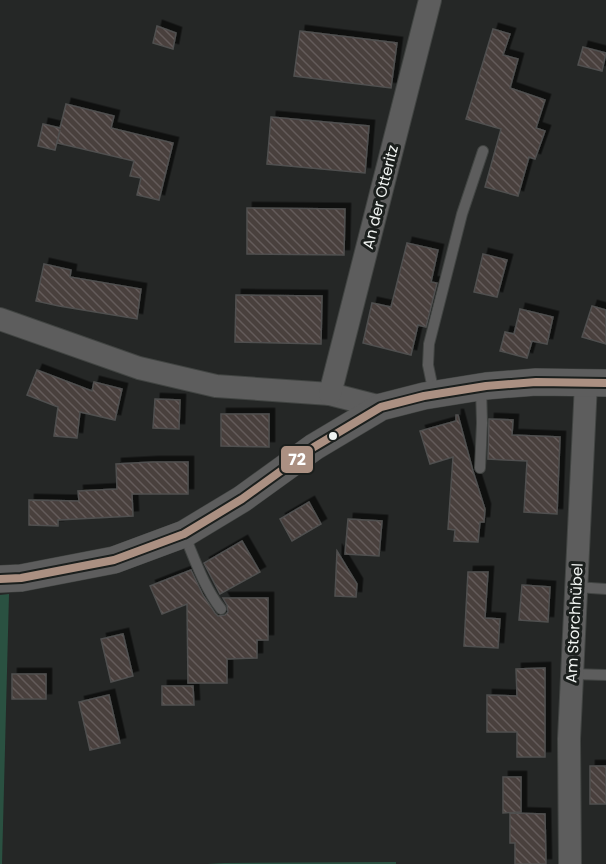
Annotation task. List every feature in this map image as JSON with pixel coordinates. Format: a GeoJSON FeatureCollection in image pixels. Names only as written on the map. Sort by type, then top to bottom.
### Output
{"type":"FeatureCollection","features":[{"type":"Feature","properties":{"kind":"street","name":"An der Otteritz"},"geometry":{"type":"LineString","coordinates":[[330,394],[430,0]]}},
{"type":"Feature","properties":{"kind":"street"},"geometry":{"type":"LineString","coordinates":[[0,319],[139,368],[216,386],[330,394],[381,407]]}},
{"type":"Feature","properties":{"kind":"street"},"geometry":{"type":"LineString","coordinates":[[0,579],[21,578],[114,560],[184,534],[242,499],[314,447],[381,407],[434,394],[482,387],[536,382],[596,383]]}},
{"type":"Feature","properties":{"kind":"street","name":"Am Storchhübel"},"geometry":{"type":"LineString","coordinates":[[570,864],[569,739],[576,587],[596,383]]}},
{"type":"Feature","properties":{"kind":"lane"},"geometry":{"type":"LineString","coordinates":[[434,394],[428,365],[429,344],[462,214],[483,151]]}},
{"type":"Feature","properties":{"kind":"lane"},"geometry":{"type":"LineString","coordinates":[[480,468],[483,423],[482,387]]}},
{"type":"Feature","properties":{"kind":"lane"},"geometry":{"type":"LineString","coordinates":[[184,534],[198,569],[221,609]]}},
{"type":"Feature","properties":{"kind":"lane"},"geometry":{"type":"LineString","coordinates":[[576,587],[606,589]]}},
{"type":"Feature","properties":{"kind":"lane"},"geometry":{"type":"LineString","coordinates":[[572,674],[606,675]]}},
{"type":"Feature","properties":{"kind":"green space"},"geometry":{"type":"Polygon","coordinates":[[[9,594],[2,864],[0,864],[0,595],[9,594]]]}},
{"type":"Feature","properties":{"kind":"green space"},"geometry":{"type":"Polygon","coordinates":[[[396,862],[396,864],[207,864],[224,863],[396,862]]]}},
{"type":"Feature","properties":{"kind":"building"},"geometry":{"type":"Polygon","coordinates":[[[157,26],[176,33],[173,49],[153,43],[157,26]]]}},
{"type":"Feature","properties":{"kind":"building"},"geometry":{"type":"Polygon","coordinates":[[[493,29],[510,34],[503,55],[518,59],[510,88],[545,100],[536,128],[545,131],[535,159],[529,157],[518,196],[485,187],[501,129],[466,119],[493,29]]]}},
{"type":"Feature","properties":{"kind":"building"},"geometry":{"type":"Polygon","coordinates":[[[300,31],[397,43],[391,88],[294,76],[300,31]]]}},
{"type":"Feature","properties":{"kind":"building"},"geometry":{"type":"Polygon","coordinates":[[[583,47],[606,53],[602,71],[578,65],[583,47]]]}},
{"type":"Feature","properties":{"kind":"building"},"geometry":{"type":"Polygon","coordinates":[[[66,104],[114,116],[111,128],[173,143],[159,200],[137,195],[141,178],[130,176],[134,161],[57,143],[60,130],[55,150],[38,146],[43,124],[60,128],[66,104]]]}},
{"type":"Feature","properties":{"kind":"building"},"geometry":{"type":"Polygon","coordinates":[[[271,117],[369,126],[365,173],[267,164],[271,117]]]}},
{"type":"Feature","properties":{"kind":"building"},"geometry":{"type":"Polygon","coordinates":[[[247,208],[345,209],[344,255],[247,254],[247,208]]]}},
{"type":"Feature","properties":{"kind":"building"},"geometry":{"type":"Polygon","coordinates":[[[407,243],[438,250],[431,282],[437,283],[426,327],[418,325],[411,355],[363,343],[372,303],[391,307],[407,243]]]}},
{"type":"Feature","properties":{"kind":"building"},"geometry":{"type":"Polygon","coordinates":[[[483,254],[507,260],[497,297],[474,292],[483,254]]]}},
{"type":"Feature","properties":{"kind":"building"},"geometry":{"type":"Polygon","coordinates":[[[44,264],[71,270],[70,277],[141,289],[137,319],[36,301],[44,264]]]}},
{"type":"Feature","properties":{"kind":"building"},"geometry":{"type":"Polygon","coordinates":[[[236,295],[322,296],[321,344],[235,342],[236,295]]]}},
{"type":"Feature","properties":{"kind":"building"},"geometry":{"type":"Polygon","coordinates":[[[592,306],[606,310],[606,344],[582,337],[592,306]]]}},
{"type":"Feature","properties":{"kind":"building"},"geometry":{"type":"Polygon","coordinates":[[[520,309],[553,317],[547,344],[532,341],[527,358],[500,351],[505,332],[514,334],[520,309]]]}},
{"type":"Feature","properties":{"kind":"building"},"geometry":{"type":"Polygon","coordinates":[[[37,370],[92,391],[94,382],[122,389],[115,420],[80,412],[77,438],[54,436],[58,407],[27,395],[37,370]]]}},
{"type":"Feature","properties":{"kind":"building"},"geometry":{"type":"Polygon","coordinates":[[[155,399],[180,400],[179,429],[153,428],[155,399]]]}},
{"type":"Feature","properties":{"kind":"building"},"geometry":{"type":"Polygon","coordinates":[[[221,414],[269,414],[269,447],[221,446],[221,414]]]}},
{"type":"Feature","properties":{"kind":"building"},"geometry":{"type":"Polygon","coordinates":[[[456,415],[458,415],[485,509],[484,522],[480,522],[478,542],[454,541],[455,530],[448,529],[453,457],[430,464],[420,431],[456,421],[456,415]]]}},
{"type":"Feature","properties":{"kind":"building"},"geometry":{"type":"Polygon","coordinates":[[[489,419],[513,420],[512,435],[560,437],[557,514],[524,512],[527,461],[488,459],[489,419]]]}},
{"type":"Feature","properties":{"kind":"building"},"geometry":{"type":"Polygon","coordinates":[[[188,462],[188,494],[132,494],[133,516],[58,520],[58,526],[29,525],[29,500],[79,501],[78,491],[117,489],[116,464],[188,462]]]}},
{"type":"Feature","properties":{"kind":"building"},"geometry":{"type":"Polygon","coordinates":[[[309,502],[321,524],[292,541],[280,519],[309,502]]]}},
{"type":"Feature","properties":{"kind":"building"},"geometry":{"type":"Polygon","coordinates":[[[348,519],[382,521],[379,556],[345,554],[348,519]]]}},
{"type":"Feature","properties":{"kind":"building"},"geometry":{"type":"Polygon","coordinates":[[[242,541],[260,572],[220,594],[204,563],[242,541]]]}},
{"type":"Feature","properties":{"kind":"building"},"geometry":{"type":"Polygon","coordinates":[[[337,551],[357,584],[356,597],[335,596],[337,551]]]}},
{"type":"Feature","properties":{"kind":"building"},"geometry":{"type":"Polygon","coordinates":[[[191,570],[203,595],[218,616],[228,612],[223,598],[268,598],[268,640],[257,640],[257,658],[227,659],[227,683],[188,683],[187,604],[162,614],[150,586],[191,570]]]}},
{"type":"Feature","properties":{"kind":"building"},"geometry":{"type":"Polygon","coordinates":[[[468,572],[488,572],[485,618],[500,619],[498,648],[464,646],[468,572]]]}},
{"type":"Feature","properties":{"kind":"building"},"geometry":{"type":"Polygon","coordinates":[[[522,585],[550,587],[548,622],[519,620],[522,585]]]}},
{"type":"Feature","properties":{"kind":"building"},"geometry":{"type":"Polygon","coordinates":[[[123,634],[133,676],[111,682],[101,639],[123,634]]]}},
{"type":"Feature","properties":{"kind":"building"},"geometry":{"type":"Polygon","coordinates":[[[545,668],[545,757],[517,757],[517,732],[487,732],[487,695],[517,696],[516,669],[545,668]]]}},
{"type":"Feature","properties":{"kind":"building"},"geometry":{"type":"Polygon","coordinates":[[[12,674],[46,674],[46,699],[12,699],[12,674]]]}},
{"type":"Feature","properties":{"kind":"building"},"geometry":{"type":"Polygon","coordinates":[[[162,686],[193,686],[194,705],[162,705],[162,686]]]}},
{"type":"Feature","properties":{"kind":"building"},"geometry":{"type":"Polygon","coordinates":[[[109,695],[120,743],[90,750],[79,702],[109,695]]]}},
{"type":"Feature","properties":{"kind":"building"},"geometry":{"type":"Polygon","coordinates":[[[590,766],[606,766],[606,804],[590,804],[590,766]]]}},
{"type":"Feature","properties":{"kind":"building"},"geometry":{"type":"Polygon","coordinates":[[[503,777],[521,777],[521,812],[503,813],[503,777]]]}},
{"type":"Feature","properties":{"kind":"building"},"geometry":{"type":"Polygon","coordinates":[[[510,813],[545,814],[546,864],[515,864],[515,843],[510,843],[510,813]]]}},
{"type":"Feature","properties":{"kind":"transit line","name":"72"},"geometry":{"type":"LineString","coordinates":[[0,579],[21,578],[114,560],[184,534],[242,499],[314,447],[381,407],[424,396],[486,386],[536,382],[606,383]]}}]}
